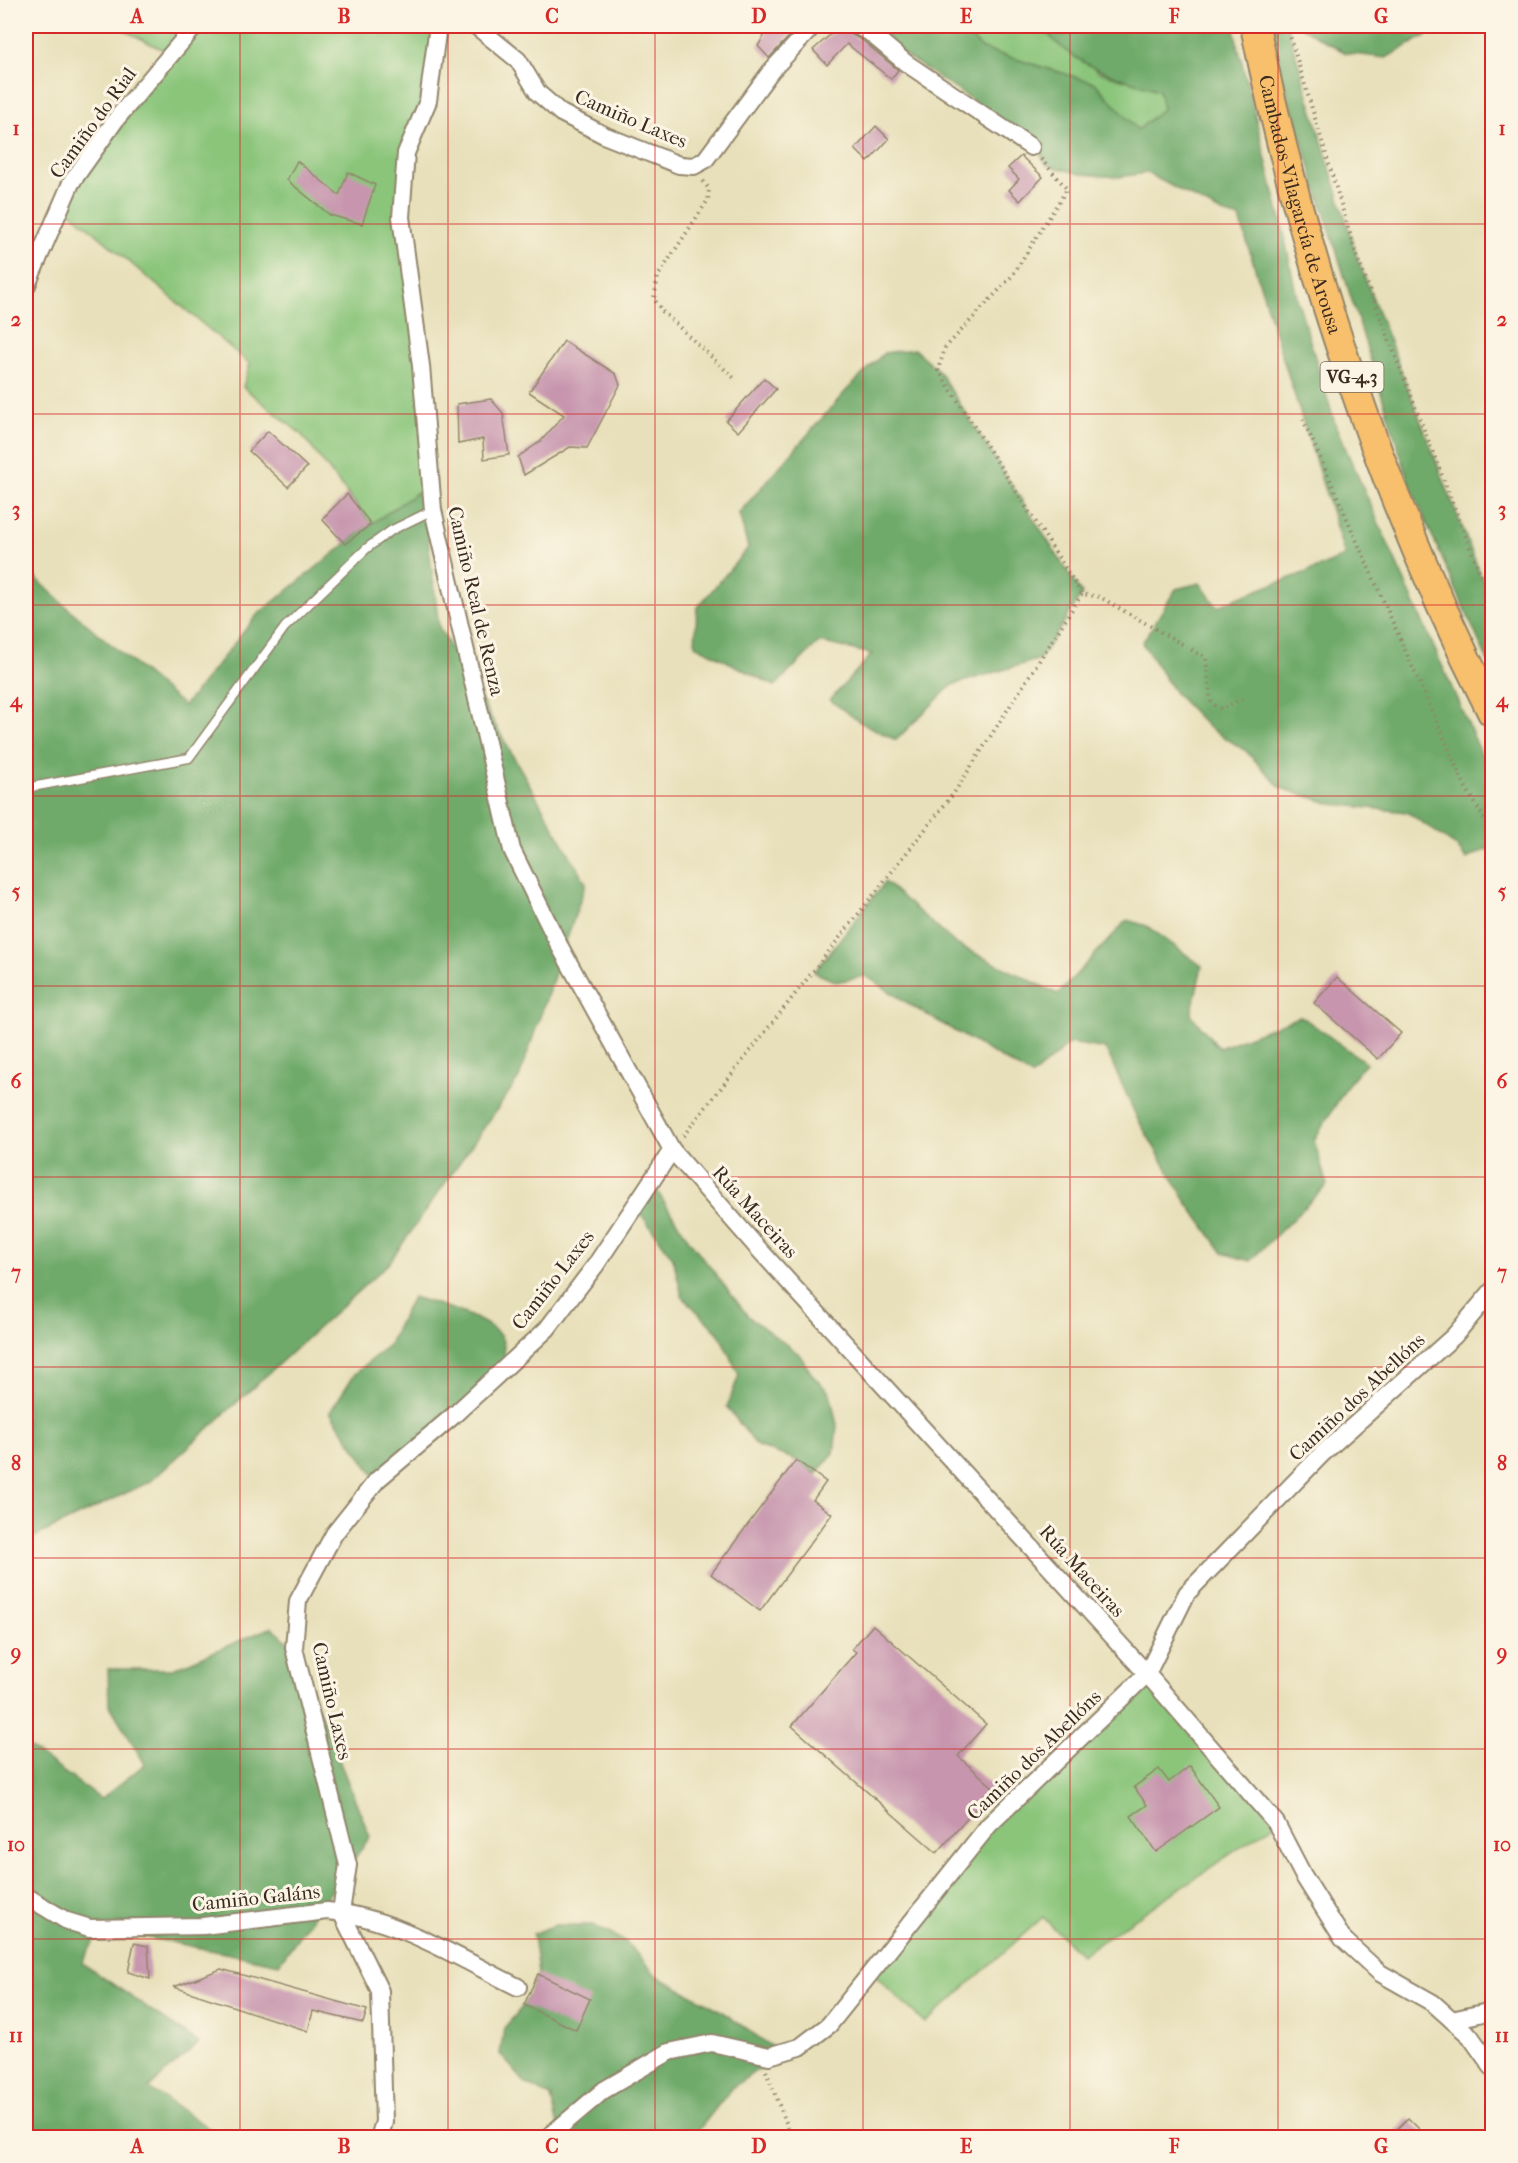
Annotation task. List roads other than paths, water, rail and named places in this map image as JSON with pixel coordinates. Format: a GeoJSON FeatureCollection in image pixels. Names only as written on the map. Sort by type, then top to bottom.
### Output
{"type":"FeatureCollection","features":[{"type":"Feature","properties":{"kind":"highway","name":"Cambados-Vilagarcía de Arousa"},"geometry":{"type":"LineString","coordinates":[[1256,26],[1276,125],[1339,342],[1423,566],[1492,712]]}},
{"type":"Feature","properties":{"kind":"street","name":"Camiño do Rial"},"geometry":{"type":"LineString","coordinates":[[26,287],[71,183],[117,118],[195,26]]}},
{"type":"Feature","properties":{"kind":"street","name":"Camiño Real de Renza"},"geometry":{"type":"LineString","coordinates":[[435,26],[437,33],[428,101],[406,153],[401,217],[421,366],[433,510],[512,850],[559,945],[672,1150]]}},
{"type":"Feature","properties":{"kind":"street","name":"Camiño Laxes"},"geometry":{"type":"LineString","coordinates":[[476,26],[518,60],[537,93],[561,113],[606,136],[679,165],[694,166],[705,160],[771,71],[813,26]]}},
{"type":"Feature","properties":{"kind":"street"},"geometry":{"type":"LineString","coordinates":[[857,26],[870,32],[906,63],[1031,147]]}},
{"type":"Feature","properties":{"kind":"street","name":"Camiño Laxes"},"geometry":{"type":"LineString","coordinates":[[341,1912],[348,1865],[294,1648],[298,1601],[334,1534],[377,1480],[453,1416],[547,1329],[595,1266],[672,1150]]}},
{"type":"Feature","properties":{"kind":"street","name":"Rúa Maceiras"},"geometry":{"type":"LineString","coordinates":[[672,1150],[763,1254],[1147,1674],[1276,1823],[1303,1875],[1343,1940],[1380,1972],[1433,2003],[1470,2037],[1492,2067]]}},
{"type":"Feature","properties":{"kind":"street","name":"Camiño dos Abellóns"},"geometry":{"type":"LineString","coordinates":[[547,2138],[604,2090],[669,2052],[712,2043],[768,2056],[800,2047],[829,2025],[989,1825],[1147,1674],[1187,1593],[1322,1454],[1454,1336],[1492,1291]]}},
{"type":"Feature","properties":{"kind":"street","name":"Camiño Galáns"},"geometry":{"type":"LineString","coordinates":[[26,1896],[67,1921],[90,1928],[203,1926],[327,1911],[341,1912],[387,1924],[518,1987]]}},
{"type":"Feature","properties":{"kind":"street"},"geometry":{"type":"LineString","coordinates":[[341,1912],[380,1991],[384,2122],[379,2138]]}},
{"type":"Feature","properties":{"kind":"street"},"geometry":{"type":"LineString","coordinates":[[1452,2020],[1492,2011]]}},
{"type":"Feature","properties":{"kind":"lane"},"geometry":{"type":"LineString","coordinates":[[26,788],[189,758],[285,627],[367,548],[392,530],[433,510]]}}]}
